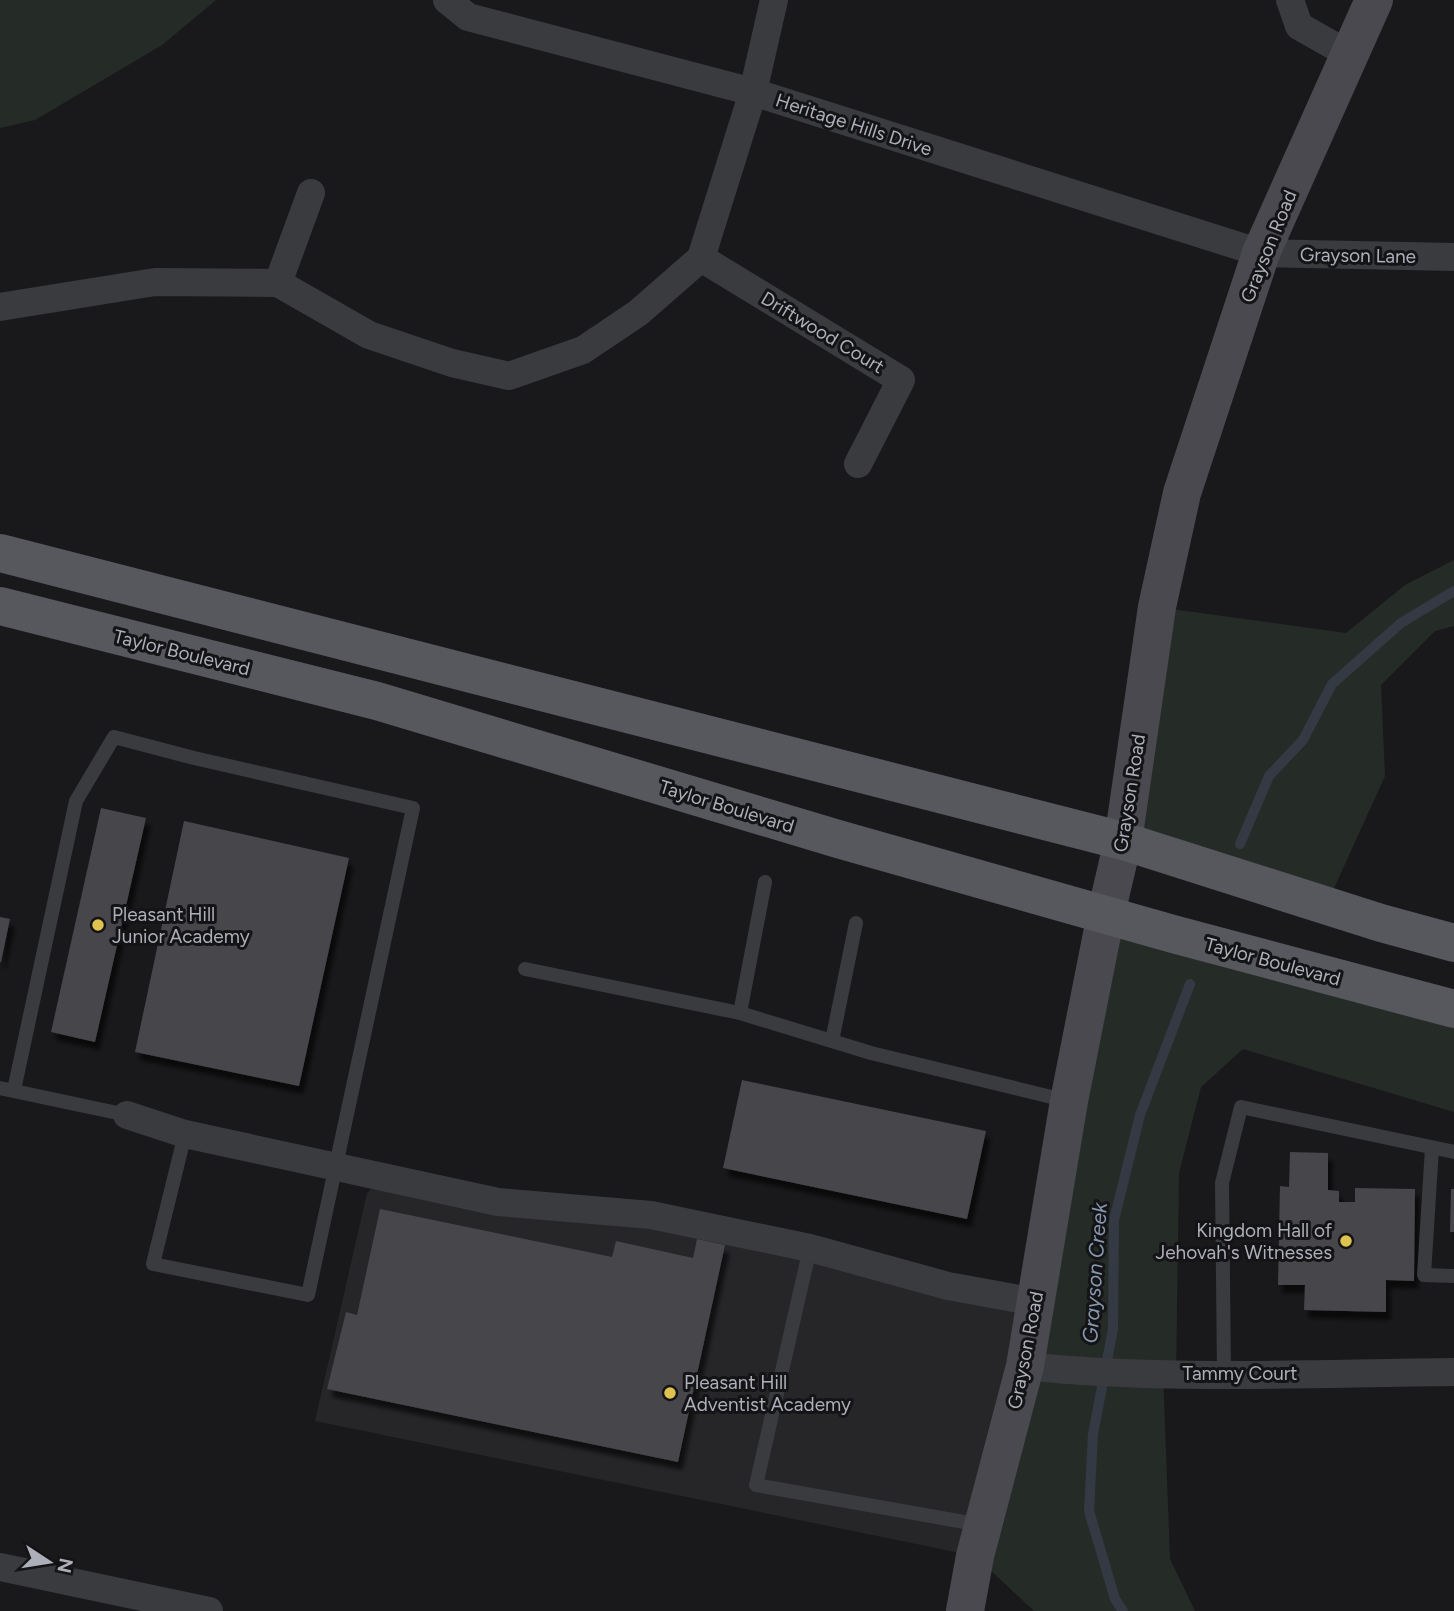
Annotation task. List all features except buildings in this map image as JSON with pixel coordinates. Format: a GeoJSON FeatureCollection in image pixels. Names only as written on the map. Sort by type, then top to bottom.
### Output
{"type":"FeatureCollection","features":[{"type":"Feature","properties":{"kind":"main road"},"geometry":{"type":"LineString","coordinates":[[0,553],[1123,841],[1381,923],[1454,943]]}},
{"type":"Feature","properties":{"kind":"main road","name":"Taylor Boulevard"},"geometry":{"type":"LineString","coordinates":[[0,606],[377,701],[824,835],[1454,1009]]}},
{"type":"Feature","properties":{"kind":"street","name":"Heritage Hills Drive"},"geometry":{"type":"LineString","coordinates":[[447,0],[468,17],[753,92],[1261,253]]}},
{"type":"Feature","properties":{"kind":"street"},"geometry":{"type":"LineString","coordinates":[[0,307],[155,282],[278,283],[369,335],[452,363],[509,376],[583,350],[638,313],[701,258],[753,92],[774,0]]}},
{"type":"Feature","properties":{"kind":"street"},"geometry":{"type":"LineString","coordinates":[[1290,0],[1299,26],[1350,55]]}},
{"type":"Feature","properties":{"kind":"street","name":"Grayson Road"},"geometry":{"type":"LineString","coordinates":[[965,1611],[983,1525],[1026,1366],[1069,1101],[1123,841],[1157,607],[1182,493],[1261,253],[1374,0]]}},
{"type":"Feature","properties":{"kind":"street"},"geometry":{"type":"LineString","coordinates":[[278,283],[312,193]]}},
{"type":"Feature","properties":{"kind":"street","name":"Grayson Lane"},"geometry":{"type":"LineString","coordinates":[[1261,253],[1454,257]]}},
{"type":"Feature","properties":{"kind":"street","name":"Driftwood Court"},"geometry":{"type":"LineString","coordinates":[[701,258],[901,380],[858,464]]}},
{"type":"Feature","properties":{"kind":"street"},"geometry":{"type":"LineString","coordinates":[[127,1115],[185,1134],[498,1202],[651,1215],[810,1248],[948,1286],[1036,1302]]}},
{"type":"Feature","properties":{"kind":"street","name":"Tammy Court"},"geometry":{"type":"LineString","coordinates":[[1026,1366],[1163,1373],[1454,1372]]}},
{"type":"Feature","properties":{"kind":"street"},"geometry":{"type":"LineString","coordinates":[[0,1567],[209,1611]]}},
{"type":"Feature","properties":{"kind":"lane"},"geometry":{"type":"LineString","coordinates":[[127,1115],[7,1089],[76,801],[114,737],[413,808],[308,1295],[153,1264],[185,1134]]}},
{"type":"Feature","properties":{"kind":"lane"},"geometry":{"type":"LineString","coordinates":[[740,1013],[765,882]]}},
{"type":"Feature","properties":{"kind":"lane"},"geometry":{"type":"LineString","coordinates":[[832,1041],[856,923]]}},
{"type":"Feature","properties":{"kind":"lane"},"geometry":{"type":"LineString","coordinates":[[525,970],[740,1013],[897,1059],[1069,1101]]}},
{"type":"Feature","properties":{"kind":"lane"},"geometry":{"type":"LineString","coordinates":[[1224,1373],[1222,1183],[1241,1107],[1454,1152]]}},
{"type":"Feature","properties":{"kind":"lane"},"geometry":{"type":"LineString","coordinates":[[1432,1148],[1424,1275],[1454,1276]]}},
{"type":"Feature","properties":{"kind":"lane"},"geometry":{"type":"LineString","coordinates":[[810,1248],[757,1485],[983,1525]]}},
{"type":"Feature","properties":{"kind":"shaded area"},"geometry":{"type":"Polygon","coordinates":[[[0,0],[216,0],[162,45],[35,120],[0,128],[0,0]]]}},
{"type":"Feature","properties":{"kind":"shaded area"},"geometry":{"type":"Polygon","coordinates":[[[1454,560],[1454,626],[1435,631],[1381,685],[1385,776],[1326,906],[1123,841],[1157,607],[1346,633],[1405,585],[1454,560]]]}},
{"type":"Feature","properties":{"kind":"shaded area"},"geometry":{"type":"Polygon","coordinates":[[[1106,914],[1454,1009],[1454,1112],[1243,1049],[1201,1087],[1179,1173],[1176,1373],[1163,1374],[1170,1559],[1195,1611],[1034,1611],[975,1556],[1106,914]]]}},
{"type":"Feature","properties":{"kind":"shaded area","name":"Pleasant Hill Adventist Academy"},"geometry":{"type":"Polygon","coordinates":[[[384,1177],[651,1215],[1036,1302],[975,1556],[315,1421],[367,1193],[384,1177]]]}},
{"type":"Feature","properties":{"kind":"waterway","name":"Grayson Creek"},"geometry":{"type":"LineString","coordinates":[[1240,844],[1269,776],[1303,740],[1332,684],[1401,623],[1454,591]]}},
{"type":"Feature","properties":{"kind":"waterway","name":"Grayson Creek"},"geometry":{"type":"LineString","coordinates":[[1123,1611],[1115,1599],[1089,1511],[1093,1434],[1113,1329],[1114,1220],[1140,1115],[1190,984]]}},
{"type":"Feature","properties":{"kind":"place","name":"Pleasant Hill Junior Academy"},"geometry":{"type":"Point","coordinates":[98,925]}},
{"type":"Feature","properties":{"kind":"place","name":"Kingdom Hall of Jehovah's Witnesses"},"geometry":{"type":"Point","coordinates":[1346,1241]}},
{"type":"Feature","properties":{"kind":"place","name":"Pleasant Hill Adventist Academy"},"geometry":{"type":"Point","coordinates":[670,1393]}}]}
